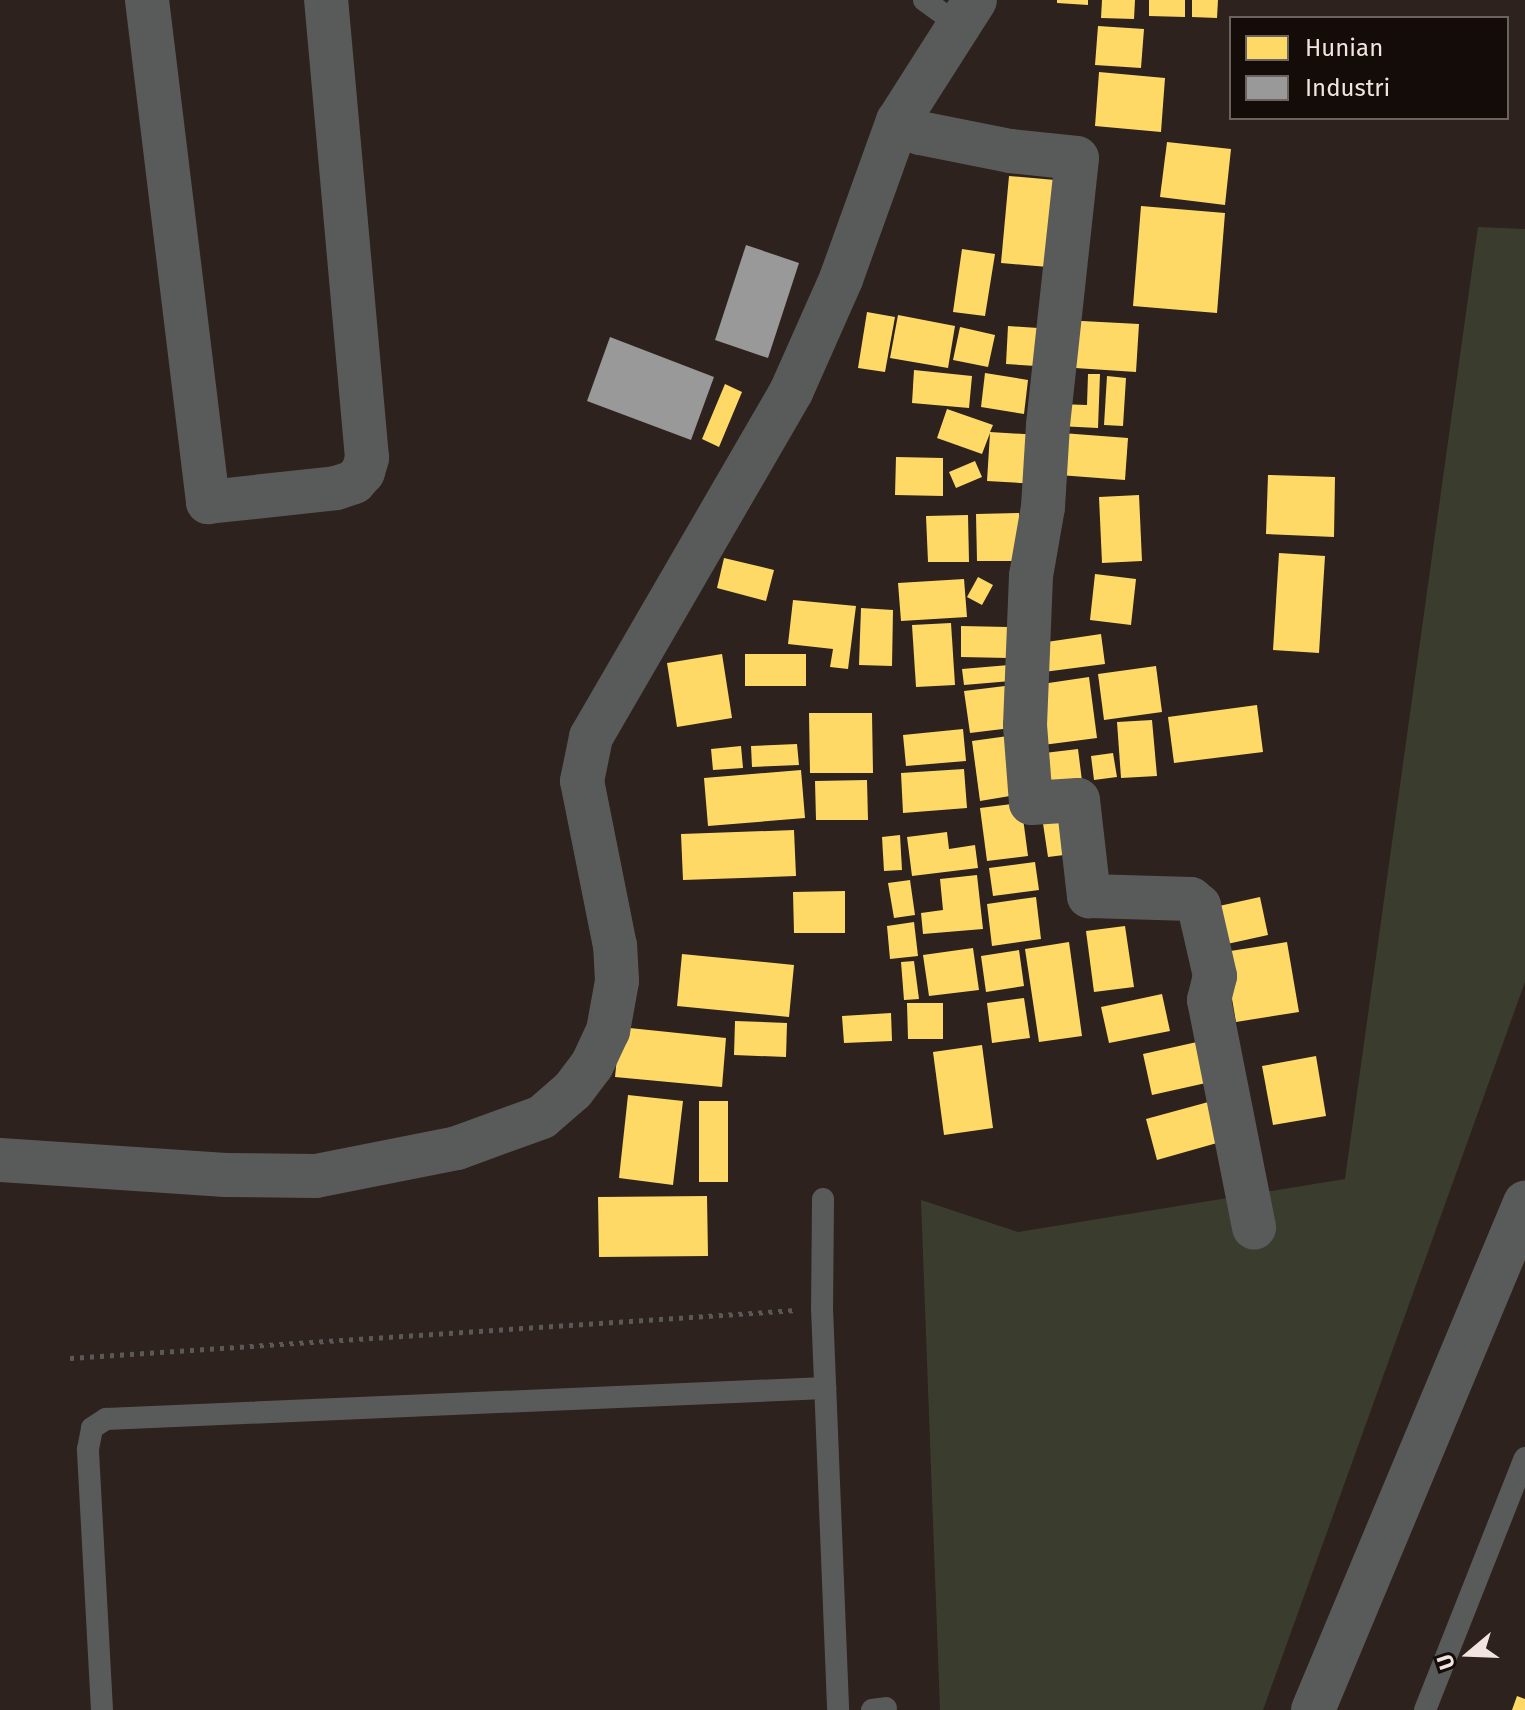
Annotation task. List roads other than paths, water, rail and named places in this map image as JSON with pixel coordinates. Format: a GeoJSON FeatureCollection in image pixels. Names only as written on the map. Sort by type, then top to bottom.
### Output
{"type":"FeatureCollection","features":[{"type":"Feature","properties":{"kind":"street"},"geometry":{"type":"LineString","coordinates":[[147,0],[208,502],[336,488],[354,482],[363,472],[367,458],[326,0]]}},
{"type":"Feature","properties":{"kind":"street"},"geometry":{"type":"LineString","coordinates":[[0,1160],[226,1175],[316,1176],[457,1148],[542,1117],[573,1090],[592,1065],[608,1031],[617,981],[615,946],[582,781],[591,737],[791,392],[841,279],[898,121],[952,8]]}},
{"type":"Feature","properties":{"kind":"street"},"geometry":{"type":"LineString","coordinates":[[898,121],[920,133],[949,139],[1077,158],[1048,425],[1043,507],[1031,576],[1025,725],[1031,803],[1078,800],[1089,896],[1191,899],[1199,906],[1215,976],[1209,1000],[1254,1228]]}},
{"type":"Feature","properties":{"kind":"street"},"geometry":{"type":"LineString","coordinates":[[1313,1710],[1522,1222]]}},
{"type":"Feature","properties":{"kind":"lane"},"geometry":{"type":"LineString","coordinates":[[823,1199],[822,1308],[838,1710]]}},
{"type":"Feature","properties":{"kind":"lane"},"geometry":{"type":"LineString","coordinates":[[102,1710],[88,1449],[92,1428],[106,1419],[825,1388]]}},
{"type":"Feature","properties":{"kind":"lane"},"geometry":{"type":"LineString","coordinates":[[1425,1710],[1525,1458]]}}]}
